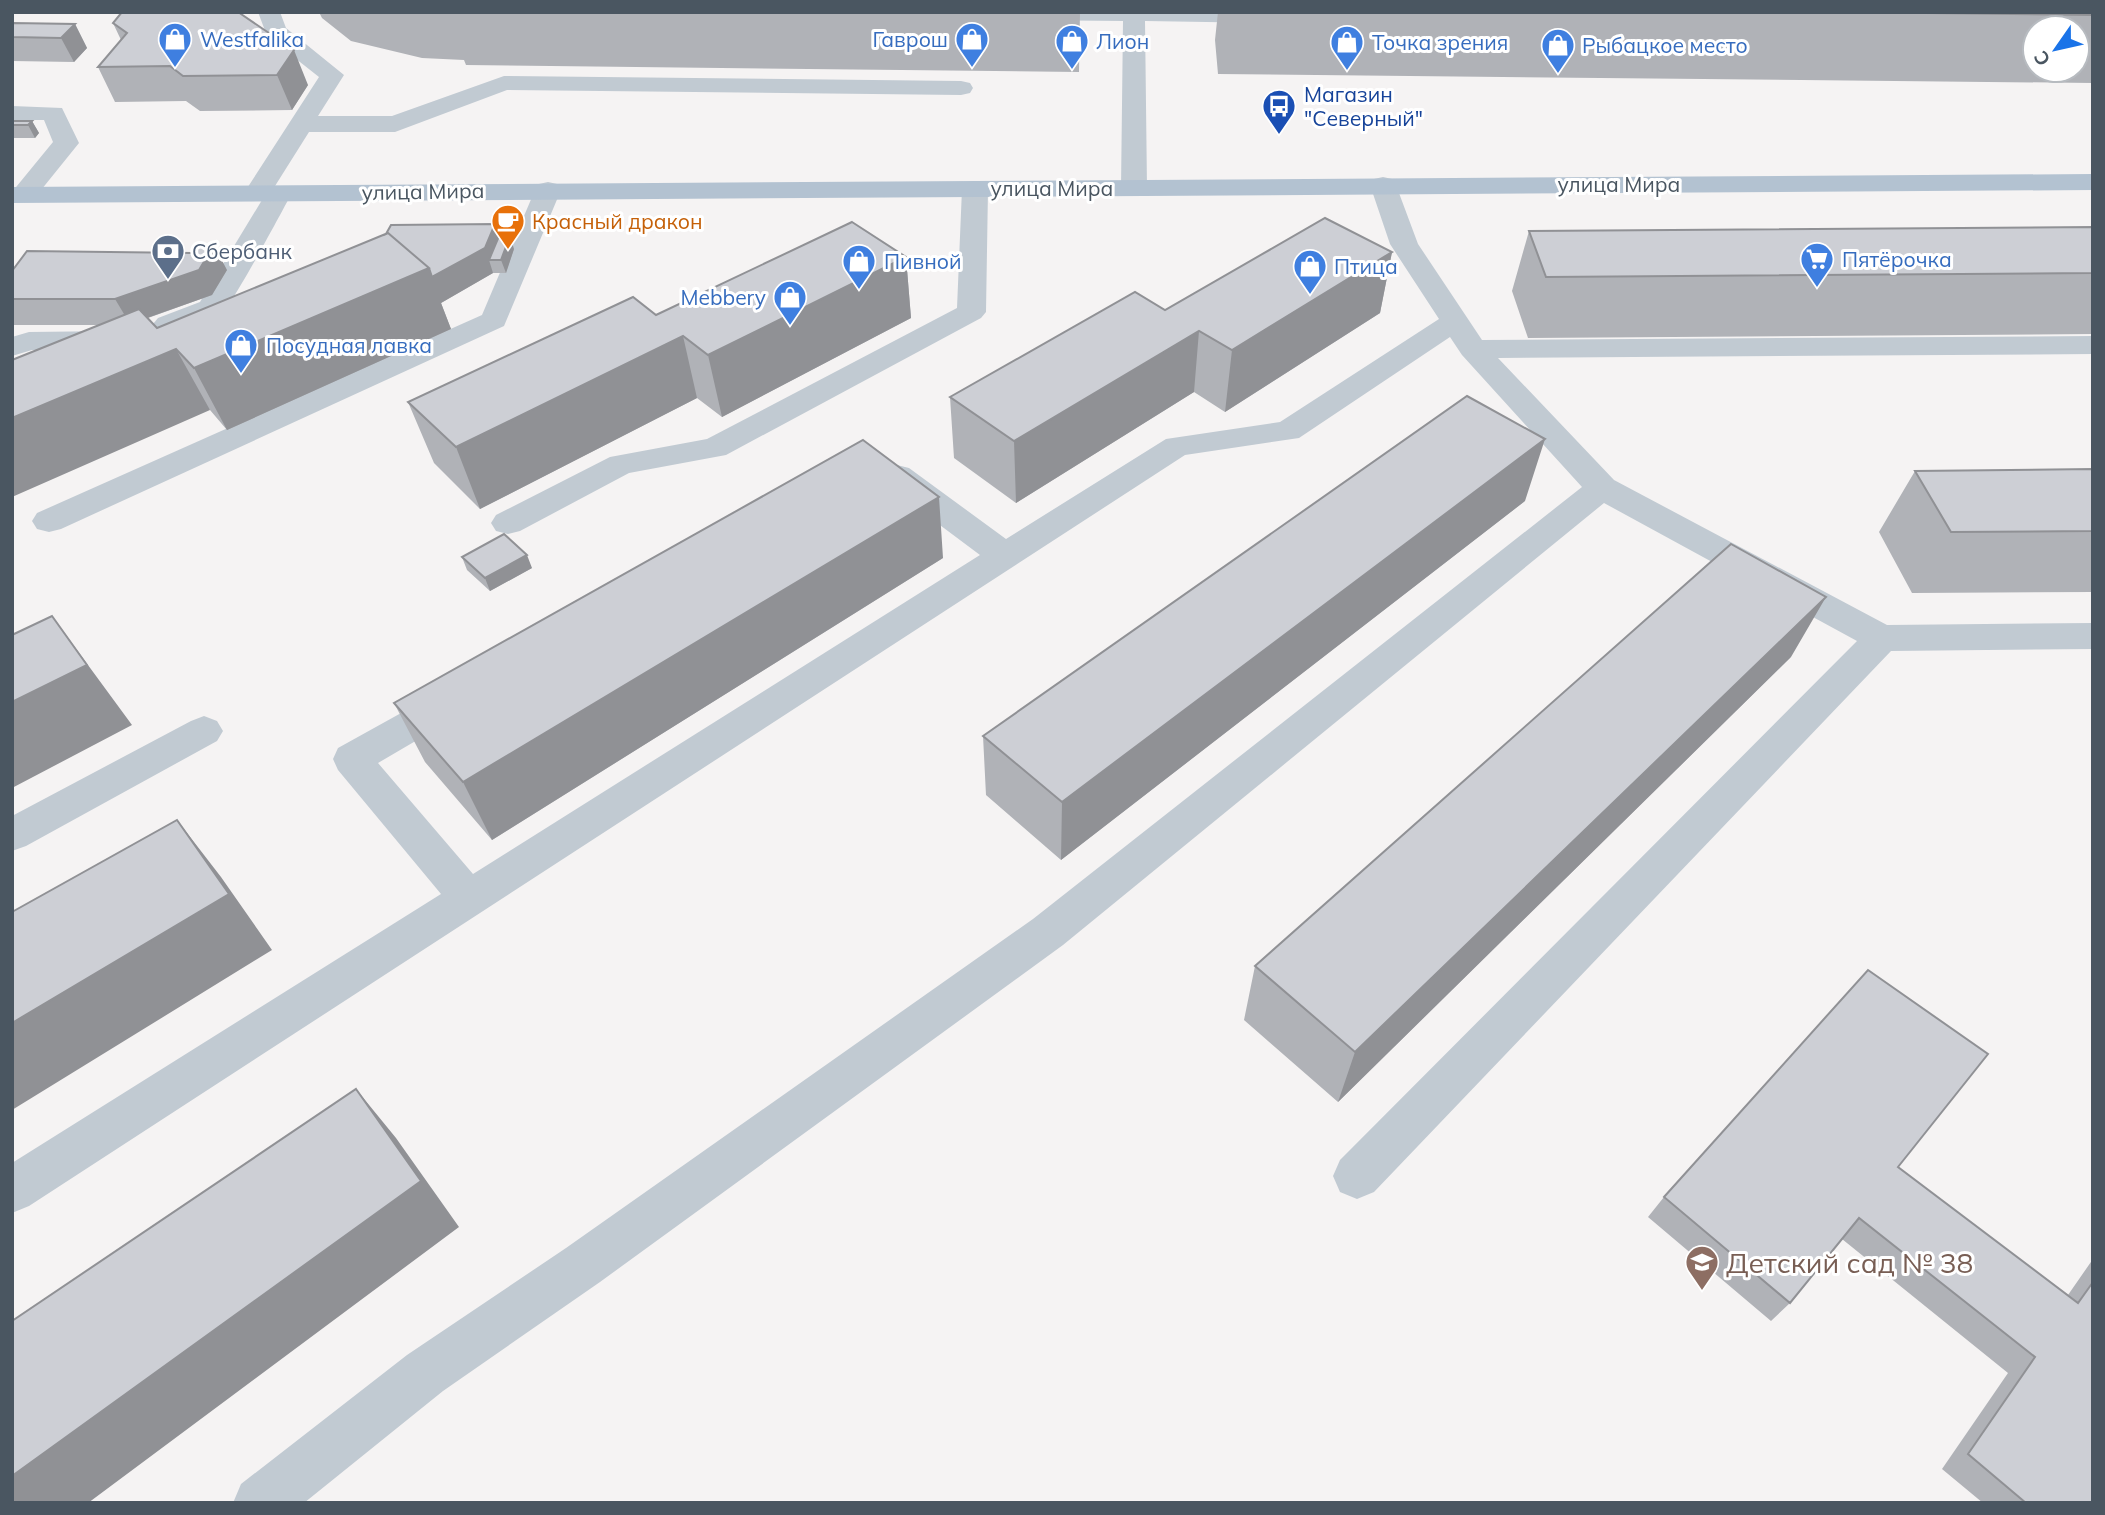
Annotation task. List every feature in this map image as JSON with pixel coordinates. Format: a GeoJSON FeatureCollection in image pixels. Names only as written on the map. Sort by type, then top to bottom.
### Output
{"type":"FeatureCollection","features":[{"type":"Feature","properties":{"kind":"main road","name":"улица Мира"},"geometry":{"type":"LineString","coordinates":[[18,194],[2093,182]]}},
{"type":"Feature","properties":{"kind":"lane"},"geometry":{"type":"LineString","coordinates":[[12,347],[29,341],[122,340],[211,308],[301,124],[332,75],[275,30],[269,12]]}},
{"type":"Feature","properties":{"kind":"lane"},"geometry":{"type":"LineString","coordinates":[[932,12],[1287,16]]}},
{"type":"Feature","properties":{"kind":"lane"},"geometry":{"type":"LineString","coordinates":[[1134,13],[1134,188]]}},
{"type":"Feature","properties":{"kind":"lane"},"geometry":{"type":"LineString","coordinates":[[301,124],[395,124],[504,83],[961,88]]}},
{"type":"Feature","properties":{"kind":"lane"},"geometry":{"type":"LineString","coordinates":[[12,113],[53,113],[66,143],[18,194]]}},
{"type":"Feature","properties":{"kind":"lane"},"geometry":{"type":"LineString","coordinates":[[1383,185],[1404,244],[1464,335],[1602,488],[1882,638],[2093,636]]}},
{"type":"Feature","properties":{"kind":"lane"},"geometry":{"type":"LineString","coordinates":[[508,523],[621,464],[715,448],[971,312],[975,189]]}},
{"type":"Feature","properties":{"kind":"lane"},"geometry":{"type":"LineString","coordinates":[[49,521],[494,320],[548,190]]}},
{"type":"Feature","properties":{"kind":"lane"},"geometry":{"type":"LineString","coordinates":[[12,1189],[1177,446],[1288,431],[1464,335],[2093,345]]}},
{"type":"Feature","properties":{"kind":"lane"},"geometry":{"type":"LineString","coordinates":[[864,467],[876,460],[1005,556]]}},
{"type":"Feature","properties":{"kind":"lane"},"geometry":{"type":"LineString","coordinates":[[260,1503],[425,1373],[594,1256],[1048,932],[1602,488]]}},
{"type":"Feature","properties":{"kind":"lane"},"geometry":{"type":"LineString","coordinates":[[1357,1176],[1882,638]]}},
{"type":"Feature","properties":{"kind":"lane"},"geometry":{"type":"LineString","coordinates":[[469,898],[352,759],[483,684]]}},
{"type":"Feature","properties":{"kind":"lane"},"geometry":{"type":"LineString","coordinates":[[12,835],[204,731]]}},
{"type":"Feature","properties":{"kind":"building"},"geometry":{"type":"Polygon","coordinates":[[[122,12],[238,12],[294,50],[277,75],[183,76],[170,66],[98,67],[127,33],[113,23],[122,12]]]}},
{"type":"Feature","properties":{"kind":"building"},"geometry":{"type":"Polygon","coordinates":[[[1841,12],[2093,12],[2093,15],[1841,12]]]}},
{"type":"Feature","properties":{"kind":"building"},"geometry":{"type":"Polygon","coordinates":[[[12,23],[75,24],[61,38],[12,37],[12,23]]]}},
{"type":"Feature","properties":{"kind":"building"},"geometry":{"type":"Polygon","coordinates":[[[12,121],[32,121],[28,125],[12,125],[12,121]]]}},
{"type":"Feature","properties":{"kind":"building"},"geometry":{"type":"Polygon","coordinates":[[[1325,218],[1392,252],[1232,350],[1199,331],[1014,441],[950,397],[1135,292],[1165,310],[1325,218]]]}},
{"type":"Feature","properties":{"kind":"building"},"geometry":{"type":"Polygon","coordinates":[[[852,222],[906,257],[708,355],[683,336],[456,447],[408,402],[633,297],[656,315],[852,222]]]}},
{"type":"Feature","properties":{"kind":"building"},"geometry":{"type":"Polygon","coordinates":[[[495,224],[485,248],[432,277],[429,268],[386,234],[391,225],[495,224]]]}},
{"type":"Feature","properties":{"kind":"building"},"geometry":{"type":"Polygon","coordinates":[[[2093,227],[2093,273],[1546,277],[1529,231],[2093,227]]]}},
{"type":"Feature","properties":{"kind":"building"},"geometry":{"type":"Polygon","coordinates":[[[388,233],[429,268],[194,368],[176,349],[12,418],[12,360],[139,309],[157,328],[388,233]]]}},
{"type":"Feature","properties":{"kind":"building"},"geometry":{"type":"Polygon","coordinates":[[[499,236],[510,236],[501,260],[489,260],[499,236]]]}},
{"type":"Feature","properties":{"kind":"building"},"geometry":{"type":"Polygon","coordinates":[[[197,245],[214,245],[199,270],[115,299],[12,299],[12,271],[27,251],[192,253],[197,245]]]}},
{"type":"Feature","properties":{"kind":"building"},"geometry":{"type":"Polygon","coordinates":[[[1467,396],[1545,439],[1062,802],[983,736],[1467,396]]]}},
{"type":"Feature","properties":{"kind":"building"},"geometry":{"type":"Polygon","coordinates":[[[863,440],[939,497],[463,782],[394,703],[863,440]]]}},
{"type":"Feature","properties":{"kind":"building"},"geometry":{"type":"Polygon","coordinates":[[[2093,469],[2093,531],[1951,532],[1915,471],[2093,469]]]}},
{"type":"Feature","properties":{"kind":"building"},"geometry":{"type":"Polygon","coordinates":[[[504,534],[527,555],[485,578],[462,557],[504,534]]]}},
{"type":"Feature","properties":{"kind":"building"},"geometry":{"type":"Polygon","coordinates":[[[1731,544],[1826,597],[1355,1052],[1255,966],[1731,544]]]}},
{"type":"Feature","properties":{"kind":"building"},"geometry":{"type":"Polygon","coordinates":[[[52,616],[87,665],[12,702],[12,635],[52,616]]]}},
{"type":"Feature","properties":{"kind":"building"},"geometry":{"type":"Polygon","coordinates":[[[177,820],[229,894],[12,1023],[12,912],[177,820]]]}},
{"type":"Feature","properties":{"kind":"building"},"geometry":{"type":"Polygon","coordinates":[[[1868,970],[1988,1054],[1898,1167],[2078,1303],[2093,1282],[2093,1503],[2026,1503],[1968,1454],[2035,1357],[1859,1218],[1790,1303],[1664,1197],[1868,970]]]}},
{"type":"Feature","properties":{"kind":"building"},"geometry":{"type":"Polygon","coordinates":[[[356,1089],[421,1181],[12,1476],[12,1321],[356,1089]]]}},
{"type":"Feature","properties":{"kind":"place","name":"Westfalika"},"geometry":{"type":"Point","coordinates":[175,69]}},
{"type":"Feature","properties":{"kind":"place","name":"Гаврош"},"geometry":{"type":"Point","coordinates":[972,69]}},
{"type":"Feature","properties":{"kind":"place","name":"Лион"},"geometry":{"type":"Point","coordinates":[1072,71]}},
{"type":"Feature","properties":{"kind":"place","name":"Точка зрения"},"geometry":{"type":"Point","coordinates":[1347,72]}},
{"type":"Feature","properties":{"kind":"place","name":"Рыбацкое место"},"geometry":{"type":"Point","coordinates":[1558,75]}},
{"type":"Feature","properties":{"kind":"place","name":"Магазин \"Северный\""},"geometry":{"type":"Point","coordinates":[1279,136]}},
{"type":"Feature","properties":{"kind":"place","name":"Красный дракон"},"geometry":{"type":"Point","coordinates":[508,251]}},
{"type":"Feature","properties":{"kind":"place","name":"Сбербанк"},"geometry":{"type":"Point","coordinates":[168,281]}},
{"type":"Feature","properties":{"kind":"place","name":"Пятёрочка"},"geometry":{"type":"Point","coordinates":[1817,289]}},
{"type":"Feature","properties":{"kind":"place","name":"Пивной"},"geometry":{"type":"Point","coordinates":[859,291]}},
{"type":"Feature","properties":{"kind":"place","name":"Птица"},"geometry":{"type":"Point","coordinates":[1310,296]}},
{"type":"Feature","properties":{"kind":"place","name":"Mebbery"},"geometry":{"type":"Point","coordinates":[790,327]}},
{"type":"Feature","properties":{"kind":"place","name":"Посудная лавка"},"geometry":{"type":"Point","coordinates":[241,375]}},
{"type":"Feature","properties":{"kind":"place","name":"Детский сад № 38"},"geometry":{"type":"Point","coordinates":[1702,1292]}}]}
